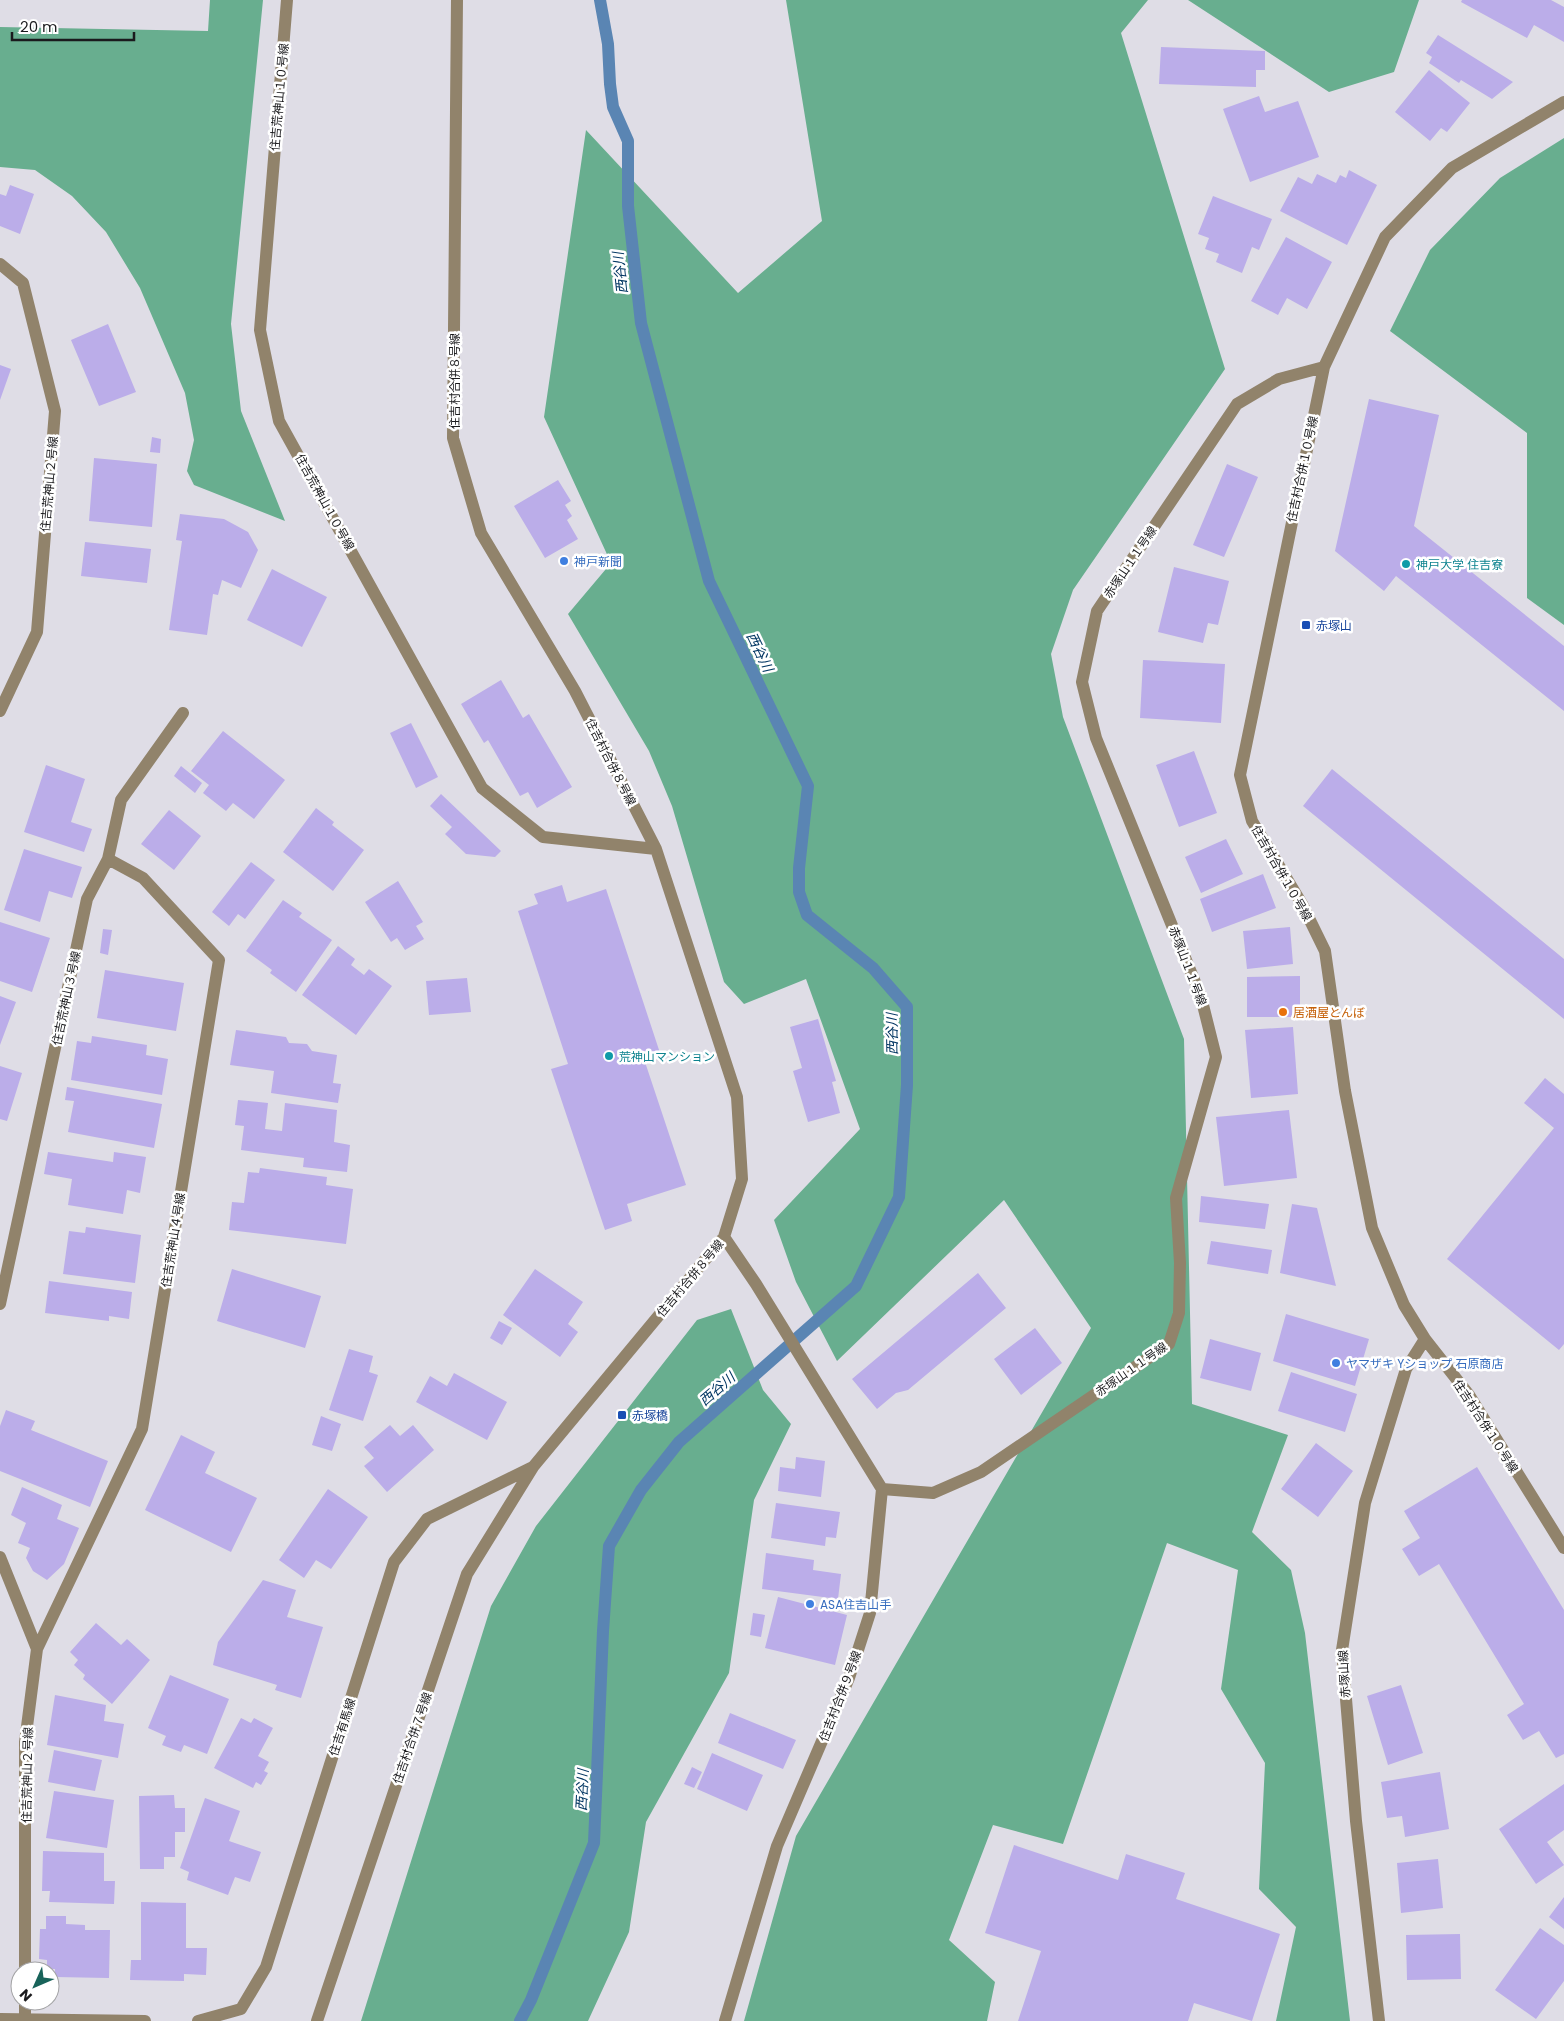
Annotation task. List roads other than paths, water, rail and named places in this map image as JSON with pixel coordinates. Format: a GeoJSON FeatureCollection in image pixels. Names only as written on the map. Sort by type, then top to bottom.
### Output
{"type":"FeatureCollection","features":[{"type":"Feature","properties":{"kind":"street","name":"住吉荒神山１０号線"},"geometry":{"type":"LineString","coordinates":[[287,0],[260,330],[279,421],[482,788],[543,837],[656,849]]}},
{"type":"Feature","properties":{"kind":"street","name":"住吉村合併８号線"},"geometry":{"type":"LineString","coordinates":[[457,0],[454,438],[481,533],[574,691],[656,849],[736,1096],[742,1179],[724,1236],[533,1467]]}},
{"type":"Feature","properties":{"kind":"street","name":"住吉村合併１０号線"},"geometry":{"type":"LineString","coordinates":[[1564,102],[1452,168],[1385,237],[1324,367],[1240,775],[1252,821],[1302,904],[1325,951],[1346,1091],[1372,1228],[1404,1305],[1425,1339],[1469,1395],[1564,1548]]}},
{"type":"Feature","properties":{"kind":"street","name":"住吉荒神山２号線"},"geometry":{"type":"LineString","coordinates":[[0,264],[23,283],[55,411],[37,632],[0,711]]}},
{"type":"Feature","properties":{"kind":"street","name":"赤塚山１１号線"},"geometry":{"type":"LineString","coordinates":[[882,1489],[933,1493],[981,1472],[1169,1344],[1179,1313],[1180,1263],[1176,1198],[1216,1057],[1201,997],[1096,738],[1082,682],[1097,611],[1237,404],[1280,380],[1324,367]]}},
{"type":"Feature","properties":{"kind":"street","name":"住吉荒神山３号線"},"geometry":{"type":"LineString","coordinates":[[0,1304],[87,899],[108,859],[121,800],[184,713]]}},
{"type":"Feature","properties":{"kind":"street","name":"住吉荒神山４号線"},"geometry":{"type":"LineString","coordinates":[[37,1649],[142,1429],[219,960],[143,878],[108,859]]}},
{"type":"Feature","properties":{"kind":"street"},"geometry":{"type":"LineString","coordinates":[[724,1236],[756,1284],[882,1489]]}},
{"type":"Feature","properties":{"kind":"street","name":"赤塚山線"},"geometry":{"type":"LineString","coordinates":[[1379,2021],[1356,1821],[1342,1650],[1365,1503],[1406,1369],[1425,1339]]}},
{"type":"Feature","properties":{"kind":"street","name":"住吉有馬線"},"geometry":{"type":"LineString","coordinates":[[198,2021],[241,2009],[266,1967],[394,1562],[427,1519],[533,1467]]}},
{"type":"Feature","properties":{"kind":"street","name":"住吉村合併７号線"},"geometry":{"type":"LineString","coordinates":[[317,2021],[467,1574],[533,1467]]}},
{"type":"Feature","properties":{"kind":"street","name":"住吉村合併９号線"},"geometry":{"type":"LineString","coordinates":[[725,2021],[777,1846],[849,1678],[870,1613],[882,1489]]}},
{"type":"Feature","properties":{"kind":"street","name":"住吉荒神山２号線"},"geometry":{"type":"LineString","coordinates":[[0,1557],[37,1649],[25,1742],[25,1961]]}},
{"type":"Feature","properties":{"kind":"street"},"geometry":{"type":"LineString","coordinates":[[25,2011],[25,2019]]}},
{"type":"Feature","properties":{"kind":"street"},"geometry":{"type":"LineString","coordinates":[[0,2019],[145,2021]]}},
{"type":"Feature","properties":{"kind":"waterway","name":"西谷川"},"geometry":{"type":"LineString","coordinates":[[520,2021],[531,2000],[594,1843],[603,1631],[609,1546],[641,1490],[679,1442],[856,1286],[899,1197],[907,1085],[907,1007],[873,968],[807,915],[799,892],[799,868],[808,786],[709,581],[641,323],[628,206],[628,141],[613,107],[608,44],[600,0]]}},
{"type":"Feature","properties":{"kind":"place","name":"神戸新聞"},"geometry":{"type":"Point","coordinates":[564,561]}},
{"type":"Feature","properties":{"kind":"place","name":"神戸大学 住吉寮"},"geometry":{"type":"Point","coordinates":[1406,564]}},
{"type":"Feature","properties":{"kind":"place","name":"赤塚山"},"geometry":{"type":"Point","coordinates":[1306,625]}},
{"type":"Feature","properties":{"kind":"place","name":"居酒屋とんぼ"},"geometry":{"type":"Point","coordinates":[1283,1012]}},
{"type":"Feature","properties":{"kind":"place","name":"荒神山マンション"},"geometry":{"type":"Point","coordinates":[609,1056]}},
{"type":"Feature","properties":{"kind":"place","name":"ヤマザキ Yショップ 石原商店"},"geometry":{"type":"Point","coordinates":[1336,1363]}},
{"type":"Feature","properties":{"kind":"place","name":"赤塚橋"},"geometry":{"type":"Point","coordinates":[622,1415]}},
{"type":"Feature","properties":{"kind":"place","name":"ASA住吉山手"},"geometry":{"type":"Point","coordinates":[810,1604]}}]}
